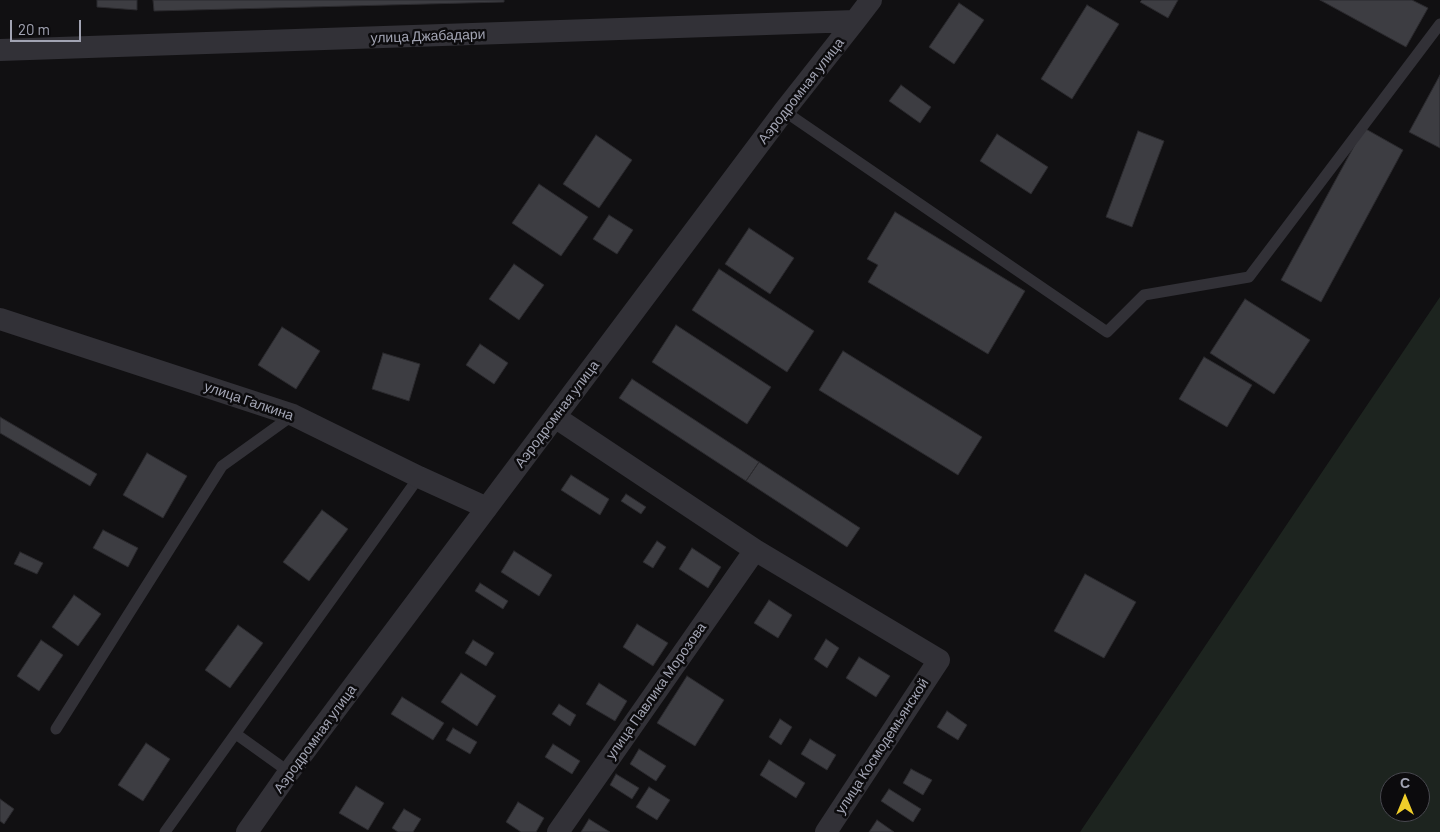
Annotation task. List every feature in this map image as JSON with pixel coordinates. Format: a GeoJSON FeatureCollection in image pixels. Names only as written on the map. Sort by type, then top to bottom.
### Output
{"type":"FeatureCollection","features":[{"type":"Feature","properties":{"kind":"street","name":"Аэродромная улица"},"geometry":{"type":"LineString","coordinates":[[247,832],[289,772],[555,416],[784,111],[871,0]]}},
{"type":"Feature","properties":{"kind":"street","name":"улица Джабадари"},"geometry":{"type":"LineString","coordinates":[[0,50],[855,21]]}},
{"type":"Feature","properties":{"kind":"street","name":"улица Галкина"},"geometry":{"type":"LineString","coordinates":[[0,319],[293,415],[487,508]]}},
{"type":"Feature","properties":{"kind":"street"},"geometry":{"type":"LineString","coordinates":[[555,416],[755,550]]}},
{"type":"Feature","properties":{"kind":"street","name":"улица Космодемьянской"},"geometry":{"type":"LineString","coordinates":[[755,550],[939,660],[826,832]]}},
{"type":"Feature","properties":{"kind":"street","name":"улица Павлика Морозова"},"geometry":{"type":"LineString","coordinates":[[558,832],[755,550]]}},
{"type":"Feature","properties":{"kind":"lane"},"geometry":{"type":"LineString","coordinates":[[784,111],[1107,332],[1144,294],[1249,277],[1440,24]]}},
{"type":"Feature","properties":{"kind":"lane"},"geometry":{"type":"LineString","coordinates":[[56,729],[222,466],[293,415]]}},
{"type":"Feature","properties":{"kind":"lane"},"geometry":{"type":"LineString","coordinates":[[165,832],[419,477]]}},
{"type":"Feature","properties":{"kind":"lane"},"geometry":{"type":"LineString","coordinates":[[236,734],[289,772]]}},
{"type":"Feature","properties":{"kind":"shaded area"},"geometry":{"type":"Polygon","coordinates":[[[1440,297],[1440,832],[1080,832],[1440,297]]]}},
{"type":"Feature","properties":{"kind":"building"},"geometry":{"type":"Polygon","coordinates":[[[97,0],[137,0],[137,10],[97,7],[97,0]]]}},
{"type":"Feature","properties":{"kind":"building"},"geometry":{"type":"Polygon","coordinates":[[[153,0],[504,0],[504,2],[154,11],[153,0]]]}},
{"type":"Feature","properties":{"kind":"building"},"geometry":{"type":"Polygon","coordinates":[[[1142,0],[1178,0],[1168,18],[1140,2],[1142,0]]]}},
{"type":"Feature","properties":{"kind":"building"},"geometry":{"type":"Polygon","coordinates":[[[1320,0],[1412,0],[1428,8],[1406,47],[1320,0]]]}},
{"type":"Feature","properties":{"kind":"building"},"geometry":{"type":"Polygon","coordinates":[[[959,3],[984,20],[954,64],[929,47],[959,3]]]}},
{"type":"Feature","properties":{"kind":"building"},"geometry":{"type":"Polygon","coordinates":[[[1087,5],[1119,24],[1072,99],[1041,79],[1087,5]]]}},
{"type":"Feature","properties":{"kind":"building"},"geometry":{"type":"Polygon","coordinates":[[[1440,75],[1440,148],[1409,132],[1440,75]]]}},
{"type":"Feature","properties":{"kind":"building"},"geometry":{"type":"Polygon","coordinates":[[[901,85],[931,107],[920,123],[889,101],[901,85]]]}},
{"type":"Feature","properties":{"kind":"building"},"geometry":{"type":"Polygon","coordinates":[[[1364,128],[1403,150],[1321,302],[1281,280],[1364,128]]]}},
{"type":"Feature","properties":{"kind":"building"},"geometry":{"type":"Polygon","coordinates":[[[1138,131],[1164,141],[1132,227],[1106,217],[1138,131]]]}},
{"type":"Feature","properties":{"kind":"building"},"geometry":{"type":"Polygon","coordinates":[[[997,134],[1048,167],[1031,194],[980,161],[997,134]]]}},
{"type":"Feature","properties":{"kind":"building"},"geometry":{"type":"Polygon","coordinates":[[[596,135],[632,160],[599,208],[563,184],[596,135]]]}},
{"type":"Feature","properties":{"kind":"building"},"geometry":{"type":"Polygon","coordinates":[[[539,184],[588,217],[561,256],[512,223],[539,184]]]}},
{"type":"Feature","properties":{"kind":"building"},"geometry":{"type":"Polygon","coordinates":[[[895,212],[1025,291],[988,354],[868,282],[878,265],[867,259],[895,212]]]}},
{"type":"Feature","properties":{"kind":"building"},"geometry":{"type":"Polygon","coordinates":[[[609,215],[633,230],[617,254],[593,239],[609,215]]]}},
{"type":"Feature","properties":{"kind":"building"},"geometry":{"type":"Polygon","coordinates":[[[749,228],[794,258],[770,294],[725,264],[749,228]]]}},
{"type":"Feature","properties":{"kind":"building"},"geometry":{"type":"Polygon","coordinates":[[[514,264],[544,285],[519,320],[489,299],[514,264]]]}},
{"type":"Feature","properties":{"kind":"building"},"geometry":{"type":"Polygon","coordinates":[[[719,269],[814,331],[787,372],[692,310],[719,269]]]}},
{"type":"Feature","properties":{"kind":"building"},"geometry":{"type":"Polygon","coordinates":[[[1245,299],[1310,340],[1274,394],[1210,353],[1245,299]]]}},
{"type":"Feature","properties":{"kind":"building"},"geometry":{"type":"Polygon","coordinates":[[[676,325],[771,387],[747,424],[652,362],[676,325]]]}},
{"type":"Feature","properties":{"kind":"building"},"geometry":{"type":"Polygon","coordinates":[[[282,327],[320,351],[296,389],[258,365],[282,327]]]}},
{"type":"Feature","properties":{"kind":"building"},"geometry":{"type":"Polygon","coordinates":[[[480,344],[508,363],[494,384],[466,365],[480,344]]]}},
{"type":"Feature","properties":{"kind":"building"},"geometry":{"type":"Polygon","coordinates":[[[843,351],[982,437],[958,475],[819,390],[843,351]]]}},
{"type":"Feature","properties":{"kind":"building"},"geometry":{"type":"Polygon","coordinates":[[[383,353],[420,364],[409,401],[372,389],[383,353]]]}},
{"type":"Feature","properties":{"kind":"building"},"geometry":{"type":"Polygon","coordinates":[[[1204,357],[1252,385],[1227,427],[1179,399],[1204,357]]]}},
{"type":"Feature","properties":{"kind":"building"},"geometry":{"type":"Polygon","coordinates":[[[632,379],[759,462],[746,481],[619,398],[632,379]]]}},
{"type":"Feature","properties":{"kind":"building"},"geometry":{"type":"Polygon","coordinates":[[[0,417],[97,474],[90,486],[0,433],[0,417]]]}},
{"type":"Feature","properties":{"kind":"building"},"geometry":{"type":"Polygon","coordinates":[[[147,453],[187,476],[163,518],[123,495],[147,453]]]}},
{"type":"Feature","properties":{"kind":"building"},"geometry":{"type":"Polygon","coordinates":[[[759,462],[860,528],[847,547],[746,481],[759,462]]]}},
{"type":"Feature","properties":{"kind":"building"},"geometry":{"type":"Polygon","coordinates":[[[571,475],[609,499],[600,515],[561,490],[571,475]]]}},
{"type":"Feature","properties":{"kind":"building"},"geometry":{"type":"Polygon","coordinates":[[[626,494],[646,507],[641,514],[621,501],[626,494]]]}},
{"type":"Feature","properties":{"kind":"building"},"geometry":{"type":"Polygon","coordinates":[[[322,510],[348,529],[309,581],[283,562],[322,510]]]}},
{"type":"Feature","properties":{"kind":"building"},"geometry":{"type":"Polygon","coordinates":[[[103,530],[138,548],[128,567],[93,548],[103,530]]]}},
{"type":"Feature","properties":{"kind":"building"},"geometry":{"type":"Polygon","coordinates":[[[657,541],[666,547],[653,568],[643,562],[657,541]]]}},
{"type":"Feature","properties":{"kind":"building"},"geometry":{"type":"Polygon","coordinates":[[[692,548],[721,567],[708,588],[679,569],[692,548]]]}},
{"type":"Feature","properties":{"kind":"building"},"geometry":{"type":"Polygon","coordinates":[[[514,551],[552,575],[539,596],[501,572],[514,551]]]}},
{"type":"Feature","properties":{"kind":"building"},"geometry":{"type":"Polygon","coordinates":[[[20,552],[43,563],[37,574],[14,564],[20,552]]]}},
{"type":"Feature","properties":{"kind":"building"},"geometry":{"type":"Polygon","coordinates":[[[1085,574],[1136,602],[1104,658],[1054,631],[1085,574]]]}},
{"type":"Feature","properties":{"kind":"building"},"geometry":{"type":"Polygon","coordinates":[[[480,583],[508,601],[503,609],[475,591],[480,583]]]}},
{"type":"Feature","properties":{"kind":"building"},"geometry":{"type":"Polygon","coordinates":[[[74,595],[101,614],[78,646],[52,627],[74,595]]]}},
{"type":"Feature","properties":{"kind":"building"},"geometry":{"type":"Polygon","coordinates":[[[769,600],[792,615],[778,638],[754,623],[769,600]]]}},
{"type":"Feature","properties":{"kind":"building"},"geometry":{"type":"Polygon","coordinates":[[[637,624],[668,643],[653,666],[623,647],[637,624]]]}},
{"type":"Feature","properties":{"kind":"building"},"geometry":{"type":"Polygon","coordinates":[[[238,625],[263,643],[230,688],[205,670],[238,625]]]}},
{"type":"Feature","properties":{"kind":"building"},"geometry":{"type":"Polygon","coordinates":[[[826,639],[839,648],[827,668],[814,659],[826,639]]]}},
{"type":"Feature","properties":{"kind":"building"},"geometry":{"type":"Polygon","coordinates":[[[41,640],[63,655],[39,691],[17,676],[41,640]]]}},
{"type":"Feature","properties":{"kind":"building"},"geometry":{"type":"Polygon","coordinates":[[[473,640],[494,653],[486,666],[465,653],[473,640]]]}},
{"type":"Feature","properties":{"kind":"building"},"geometry":{"type":"Polygon","coordinates":[[[859,657],[890,676],[876,697],[846,678],[859,657]]]}},
{"type":"Feature","properties":{"kind":"building"},"geometry":{"type":"Polygon","coordinates":[[[461,673],[496,696],[477,726],[441,702],[461,673]]]}},
{"type":"Feature","properties":{"kind":"building"},"geometry":{"type":"Polygon","coordinates":[[[687,676],[724,700],[695,746],[657,723],[687,676]]]}},
{"type":"Feature","properties":{"kind":"building"},"geometry":{"type":"Polygon","coordinates":[[[599,683],[627,701],[615,721],[586,704],[599,683]]]}},
{"type":"Feature","properties":{"kind":"building"},"geometry":{"type":"Polygon","coordinates":[[[402,697],[444,723],[433,740],[391,714],[402,697]]]}},
{"type":"Feature","properties":{"kind":"building"},"geometry":{"type":"Polygon","coordinates":[[[559,704],[576,715],[570,726],[552,714],[559,704]]]}},
{"type":"Feature","properties":{"kind":"building"},"geometry":{"type":"Polygon","coordinates":[[[947,711],[967,725],[958,740],[937,727],[947,711]]]}},
{"type":"Feature","properties":{"kind":"building"},"geometry":{"type":"Polygon","coordinates":[[[780,719],[792,727],[781,745],[769,737],[780,719]]]}},
{"type":"Feature","properties":{"kind":"building"},"geometry":{"type":"Polygon","coordinates":[[[453,728],[477,742],[470,754],[446,740],[453,728]]]}},
{"type":"Feature","properties":{"kind":"building"},"geometry":{"type":"Polygon","coordinates":[[[810,739],[836,755],[827,770],[801,754],[810,739]]]}},
{"type":"Feature","properties":{"kind":"building"},"geometry":{"type":"Polygon","coordinates":[[[146,743],[170,759],[143,801],[118,785],[146,743]]]}},
{"type":"Feature","properties":{"kind":"building"},"geometry":{"type":"Polygon","coordinates":[[[553,744],[580,761],[572,774],[545,757],[553,744]]]}},
{"type":"Feature","properties":{"kind":"building"},"geometry":{"type":"Polygon","coordinates":[[[639,749],[666,766],[656,781],[630,764],[639,749]]]}},
{"type":"Feature","properties":{"kind":"building"},"geometry":{"type":"Polygon","coordinates":[[[769,760],[805,783],[796,798],[760,775],[769,760]]]}},
{"type":"Feature","properties":{"kind":"building"},"geometry":{"type":"Polygon","coordinates":[[[911,769],[932,780],[923,795],[903,783],[911,769]]]}},
{"type":"Feature","properties":{"kind":"building"},"geometry":{"type":"Polygon","coordinates":[[[616,774],[639,788],[632,799],[610,785],[616,774]]]}},
{"type":"Feature","properties":{"kind":"building"},"geometry":{"type":"Polygon","coordinates":[[[356,786],[384,803],[368,830],[339,813],[356,786]]]}},
{"type":"Feature","properties":{"kind":"building"},"geometry":{"type":"Polygon","coordinates":[[[649,787],[670,800],[657,820],[636,807],[649,787]]]}},
{"type":"Feature","properties":{"kind":"building"},"geometry":{"type":"Polygon","coordinates":[[[889,789],[921,809],[913,822],[881,801],[889,789]]]}},
{"type":"Feature","properties":{"kind":"building"},"geometry":{"type":"Polygon","coordinates":[[[0,799],[14,809],[4,824],[0,821],[0,799]]]}},
{"type":"Feature","properties":{"kind":"building"},"geometry":{"type":"Polygon","coordinates":[[[518,802],[544,818],[536,832],[521,832],[506,822],[518,802]]]}},
{"type":"Feature","properties":{"kind":"building"},"geometry":{"type":"Polygon","coordinates":[[[404,809],[421,819],[413,832],[398,832],[392,828],[404,809]]]}},
{"type":"Feature","properties":{"kind":"building"},"geometry":{"type":"Polygon","coordinates":[[[589,819],[610,832],[581,832],[589,819]]]}},
{"type":"Feature","properties":{"kind":"building"},"geometry":{"type":"Polygon","coordinates":[[[877,820],[894,832],[869,832],[877,820]]]}}]}
